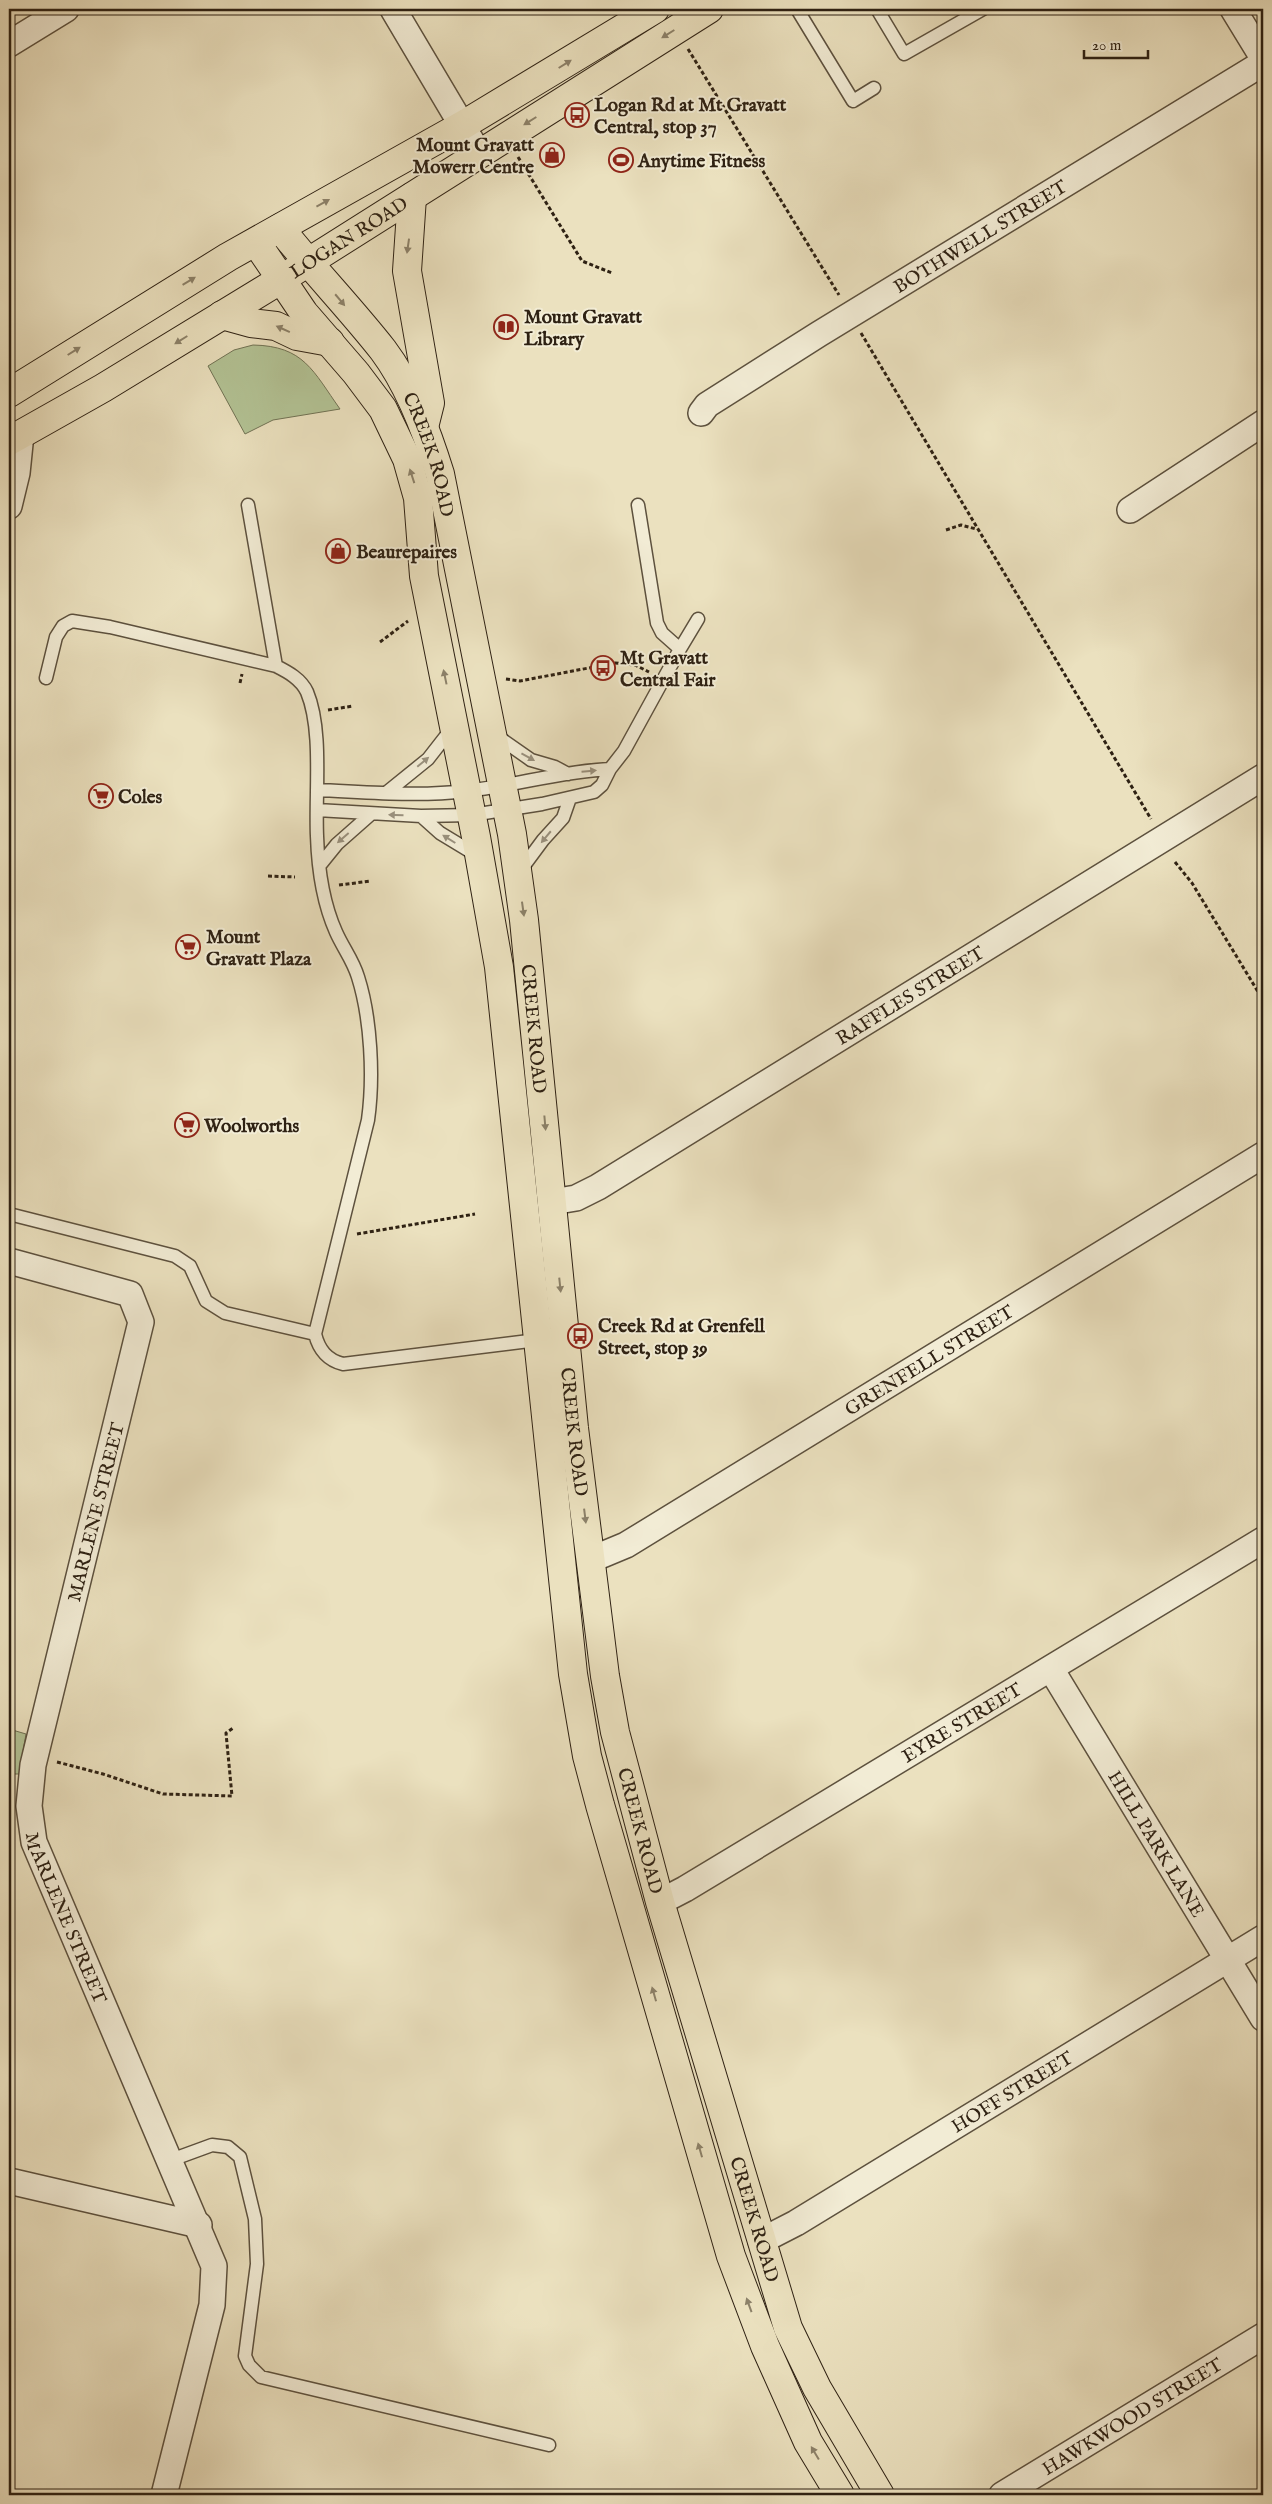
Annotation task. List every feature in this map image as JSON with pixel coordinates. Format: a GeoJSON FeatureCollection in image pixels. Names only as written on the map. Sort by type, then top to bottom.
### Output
{"type":"FeatureCollection","features":[{"type":"Feature","properties":{"kind":"main road","name":"LOGAN ROAD"},"geometry":{"type":"LineString","coordinates":[[9,393],[256,242],[463,126],[655,9]]}},
{"type":"Feature","properties":{"kind":"main road","name":"LOGAN ROAD"},"geometry":{"type":"LineString","coordinates":[[15,437],[103,388],[280,280],[709,9]]}},
{"type":"Feature","properties":{"kind":"main road"},"geometry":{"type":"LineString","coordinates":[[412,197],[407,271],[430,403],[424,427]]}},
{"type":"Feature","properties":{"kind":"main road","name":"CREEK ROAD"},"geometry":{"type":"LineString","coordinates":[[280,228],[307,263],[384,352],[401,380],[424,427],[440,474],[518,874],[531,979],[574,1428],[605,1676],[616,1732],[660,1902],[788,2328],[817,2388],[880,2495]]}},
{"type":"Feature","properties":{"kind":"main road","name":"CREEK ROAD"},"geometry":{"type":"LineString","coordinates":[[256,242],[304,313],[330,342],[383,409],[407,459],[418,498],[424,576],[470,803],[499,967],[573,1674],[587,1756],[627,1904],[731,2256],[764,2346],[808,2442],[840,2495]]}},
{"type":"Feature","properties":{"kind":"main road"},"geometry":{"type":"LineString","coordinates":[[222,314],[251,323],[276,326],[297,336],[330,342]]}},
{"type":"Feature","properties":{"kind":"street"},"geometry":{"type":"LineString","coordinates":[[9,44],[66,9]]}},
{"type":"Feature","properties":{"kind":"street"},"geometry":{"type":"LineString","coordinates":[[393,9],[479,154]]}},
{"type":"Feature","properties":{"kind":"street"},"geometry":{"type":"LineString","coordinates":[[1233,9],[1263,58]]}},
{"type":"Feature","properties":{"kind":"street","name":"BOTHWELL STREET"},"geometry":{"type":"LineString","coordinates":[[701,413],[708,405],[851,315],[1263,63]]}},
{"type":"Feature","properties":{"kind":"street"},"geometry":{"type":"LineString","coordinates":[[1130,510],[1263,423]]}},
{"type":"Feature","properties":{"kind":"street"},"geometry":{"type":"LineString","coordinates":[[9,506],[17,473],[15,437]]}},
{"type":"Feature","properties":{"kind":"street","name":"RAFFLES STREET"},"geometry":{"type":"LineString","coordinates":[[552,1202],[576,1198],[598,1187],[1263,776]]}},
{"type":"Feature","properties":{"kind":"street","name":"GRENFELL STREET"},"geometry":{"type":"LineString","coordinates":[[590,1560],[626,1545],[1263,1155]]}},
{"type":"Feature","properties":{"kind":"street","name":"MARLENE STREET"},"geometry":{"type":"LineString","coordinates":[[9,1261],[130,1294],[141,1322],[34,1765],[29,1806],[34,1842],[199,2225],[214,2266],[212,2305],[164,2495]]}},
{"type":"Feature","properties":{"kind":"street","name":"EYRE STREET"},"geometry":{"type":"LineString","coordinates":[[660,1902],[685,1890],[1263,1540]]}},
{"type":"Feature","properties":{"kind":"street","name":"HILL PARK LANE"},"geometry":{"type":"LineString","coordinates":[[1051,1669],[1263,2018]]}},
{"type":"Feature","properties":{"kind":"street","name":"HOFF STREET"},"geometry":{"type":"LineString","coordinates":[[761,2241],[796,2223],[1263,1938]]}},
{"type":"Feature","properties":{"kind":"street"},"geometry":{"type":"LineString","coordinates":[[9,2181],[199,2225]]}},
{"type":"Feature","properties":{"kind":"street","name":"HAWKWOOD STREET"},"geometry":{"type":"LineString","coordinates":[[1002,2495],[1263,2336]]}},
{"type":"Feature","properties":{"kind":"lane"},"geometry":{"type":"LineString","coordinates":[[797,9],[853,101],[874,88]]}},
{"type":"Feature","properties":{"kind":"lane"},"geometry":{"type":"LineString","coordinates":[[877,9],[904,54],[983,9]]}},
{"type":"Feature","properties":{"kind":"lane"},"geometry":{"type":"LineString","coordinates":[[248,505],[276,666]]}},
{"type":"Feature","properties":{"kind":"lane"},"geometry":{"type":"LineString","coordinates":[[638,505],[657,622],[662,633],[680,649]]}},
{"type":"Feature","properties":{"kind":"lane"},"geometry":{"type":"LineString","coordinates":[[316,810],[421,816],[470,803],[504,798],[570,798],[599,789],[624,751],[698,620]]}},
{"type":"Feature","properties":{"kind":"lane"},"geometry":{"type":"LineString","coordinates":[[46,678],[56,636],[63,626],[72,621],[110,627],[276,666],[293,674],[306,691],[312,713],[320,865],[330,916],[352,961],[362,992],[371,1094],[368,1120],[315,1334],[318,1344],[330,1360],[343,1364],[538,1340]]}},
{"type":"Feature","properties":{"kind":"lane"},"geometry":{"type":"LineString","coordinates":[[386,793],[428,759],[454,725]]}},
{"type":"Feature","properties":{"kind":"lane"},"geometry":{"type":"LineString","coordinates":[[491,732],[531,760],[555,766],[568,774]]}},
{"type":"Feature","properties":{"kind":"lane"},"geometry":{"type":"LineString","coordinates":[[316,790],[440,794],[470,803],[504,798],[568,774],[610,770]]}},
{"type":"Feature","properties":{"kind":"lane"},"geometry":{"type":"LineString","coordinates":[[518,874],[543,840],[563,818],[570,798]]}},
{"type":"Feature","properties":{"kind":"lane"},"geometry":{"type":"LineString","coordinates":[[320,865],[337,844],[371,814]]}},
{"type":"Feature","properties":{"kind":"lane"},"geometry":{"type":"LineString","coordinates":[[421,816],[440,833],[480,857]]}},
{"type":"Feature","properties":{"kind":"lane"},"geometry":{"type":"LineString","coordinates":[[9,1214],[175,1256],[190,1266],[206,1301],[224,1313],[315,1334]]}},
{"type":"Feature","properties":{"kind":"lane"},"geometry":{"type":"LineString","coordinates":[[170,2160],[212,2145],[228,2147],[240,2157],[255,2219],[256,2255],[245,2356],[249,2365],[261,2377],[549,2445]]}},
{"type":"Feature","properties":{"kind":"path"},"geometry":{"type":"LineString","coordinates":[[688,49],[851,315],[976,529],[1151,820]]}},
{"type":"Feature","properties":{"kind":"path"},"geometry":{"type":"LineString","coordinates":[[505,137],[582,260],[612,273]]}},
{"type":"Feature","properties":{"kind":"path"},"geometry":{"type":"LineString","coordinates":[[946,530],[961,524],[976,529]]}},
{"type":"Feature","properties":{"kind":"path"},"geometry":{"type":"LineString","coordinates":[[380,642],[430,605]]}},
{"type":"Feature","properties":{"kind":"path"},"geometry":{"type":"LineString","coordinates":[[506,679],[520,681],[615,663],[634,665],[663,680]]}},
{"type":"Feature","properties":{"kind":"path"},"geometry":{"type":"LineString","coordinates":[[312,713],[353,706]]}},
{"type":"Feature","properties":{"kind":"path"},"geometry":{"type":"LineString","coordinates":[[1175,862],[1192,883],[1263,1000]]}},
{"type":"Feature","properties":{"kind":"path"},"geometry":{"type":"LineString","coordinates":[[268,876],[295,877]]}},
{"type":"Feature","properties":{"kind":"path"},"geometry":{"type":"LineString","coordinates":[[336,886],[370,881]]}},
{"type":"Feature","properties":{"kind":"path"},"geometry":{"type":"LineString","coordinates":[[339,1237],[475,1214]]}},
{"type":"Feature","properties":{"kind":"path"},"geometry":{"type":"LineString","coordinates":[[34,1765],[58,1762],[163,1794],[232,1796],[226,1733],[233,1728]]}},
{"type":"Feature","properties":{"kind":"green space"},"geometry":{"type":"Polygon","coordinates":[[[253,345],[270,346],[284,350],[306,363],[340,409],[273,420],[245,434],[208,366],[234,350],[253,345]]]}},
{"type":"Feature","properties":{"kind":"green space"},"geometry":{"type":"Polygon","coordinates":[[[9,1729],[26,1734],[19,1774],[9,1774],[9,1729]]]}},
{"type":"Feature","properties":{"kind":"place","name":"Logan Rd at Mt Gravatt Central, stop 37"},"geometry":{"type":"Point","coordinates":[577,115]}},
{"type":"Feature","properties":{"kind":"place","name":"Mount Gravatt Mowerr Centre"},"geometry":{"type":"Point","coordinates":[552,155]}},
{"type":"Feature","properties":{"kind":"place","name":"Anytime Fitness"},"geometry":{"type":"Point","coordinates":[621,160]}},
{"type":"Feature","properties":{"kind":"place","name":"Mount Gravatt Library"},"geometry":{"type":"Point","coordinates":[506,327]}},
{"type":"Feature","properties":{"kind":"place","name":"Beaurepaires"},"geometry":{"type":"Point","coordinates":[338,551]}},
{"type":"Feature","properties":{"kind":"place","name":"Mt Gravatt Central Fair"},"geometry":{"type":"Point","coordinates":[603,668]}},
{"type":"Feature","properties":{"kind":"place","name":"Coles"},"geometry":{"type":"Point","coordinates":[101,796]}},
{"type":"Feature","properties":{"kind":"place","name":"Mount Gravatt Plaza"},"geometry":{"type":"Point","coordinates":[188,947]}},
{"type":"Feature","properties":{"kind":"place","name":"Woolworths"},"geometry":{"type":"Point","coordinates":[187,1125]}},
{"type":"Feature","properties":{"kind":"place","name":"Creek Rd at Grenfell Street, stop 39"},"geometry":{"type":"Point","coordinates":[580,1336]}}]}
